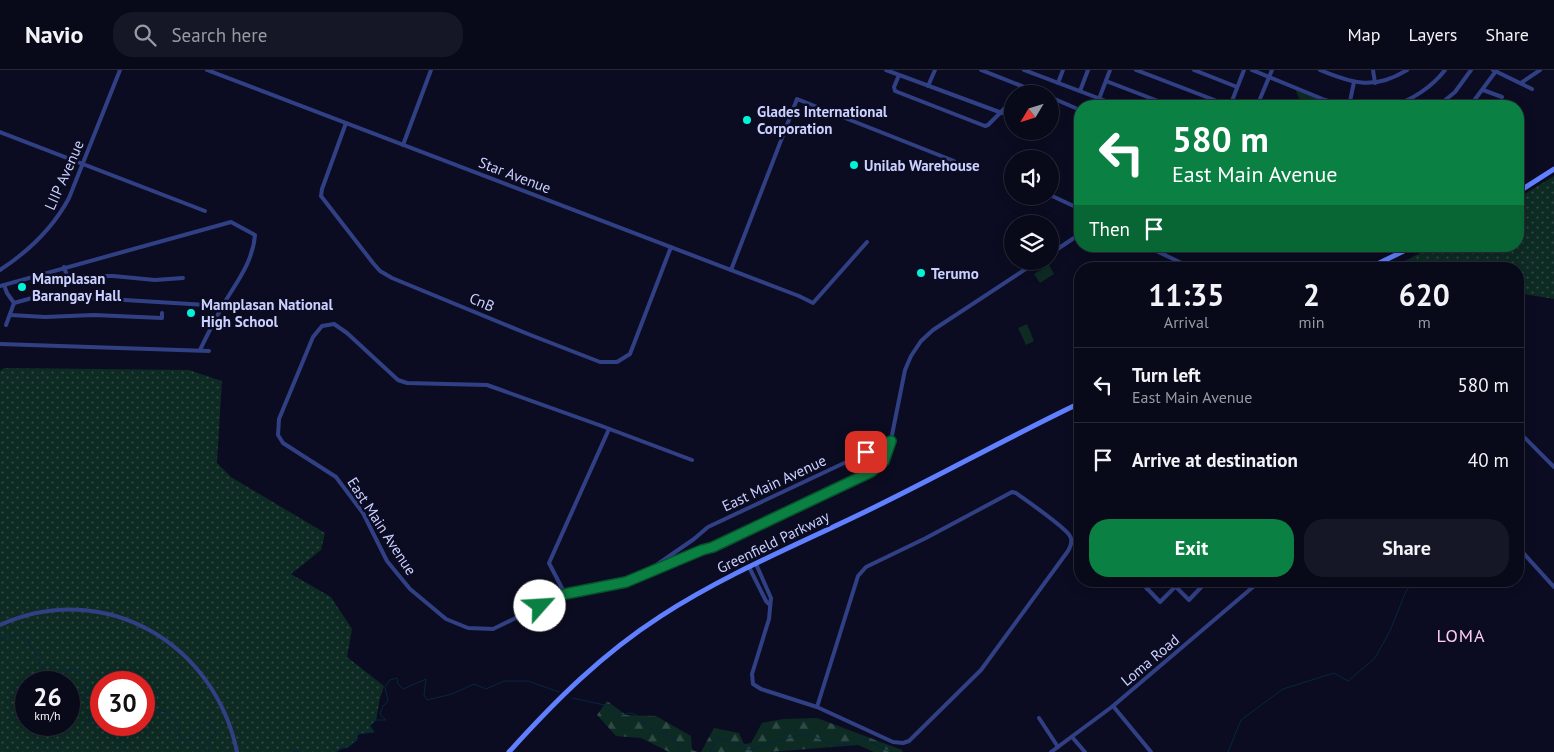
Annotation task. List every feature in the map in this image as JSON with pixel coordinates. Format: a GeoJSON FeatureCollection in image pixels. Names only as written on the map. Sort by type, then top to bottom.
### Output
{"type":"FeatureCollection","features":[{"type":"Feature","properties":{"kind":"main road"},"geometry":{"type":"LineString","coordinates":[[1524,188],[1554,169]]}},
{"type":"Feature","properties":{"kind":"main road"},"geometry":{"type":"LineString","coordinates":[[1381,262],[1402,252]]}},
{"type":"Feature","properties":{"kind":"main road","name":"Greenfield Parkway"},"geometry":{"type":"LineString","coordinates":[[509,752],[555,702],[600,662],[659,617],[695,595],[749,567],[880,505],[1074,406]]}},
{"type":"Feature","properties":{"kind":"street","name":"LIIP Avenue"},"geometry":{"type":"LineString","coordinates":[[0,270],[20,256],[59,216],[82,165],[120,70]]}},
{"type":"Feature","properties":{"kind":"street","name":"Star Avenue"},"geometry":{"type":"LineString","coordinates":[[207,70],[803,297],[813,304],[868,242]]}},
{"type":"Feature","properties":{"kind":"street"},"geometry":{"type":"LineString","coordinates":[[403,145],[431,70]]}},
{"type":"Feature","properties":{"kind":"street"},"geometry":{"type":"LineString","coordinates":[[886,70],[1002,113]]}},
{"type":"Feature","properties":{"kind":"street"},"geometry":{"type":"LineString","coordinates":[[928,86],[935,70]]}},
{"type":"Feature","properties":{"kind":"street"},"geometry":{"type":"LineString","coordinates":[[981,70],[1021,85]]}},
{"type":"Feature","properties":{"kind":"street"},"geometry":{"type":"LineString","coordinates":[[1024,70],[1102,100]]}},
{"type":"Feature","properties":{"kind":"street"},"geometry":{"type":"LineString","coordinates":[[1058,83],[1063,70]]}},
{"type":"Feature","properties":{"kind":"street"},"geometry":{"type":"LineString","coordinates":[[1080,91],[1088,70]]}},
{"type":"Feature","properties":{"kind":"street"},"geometry":{"type":"LineString","coordinates":[[1099,99],[1110,70]]}},
{"type":"Feature","properties":{"kind":"street"},"geometry":{"type":"LineString","coordinates":[[1136,70],[1214,100]]}},
{"type":"Feature","properties":{"kind":"street"},"geometry":{"type":"LineString","coordinates":[[1194,70],[1237,87]]}},
{"type":"Feature","properties":{"kind":"street"},"geometry":{"type":"LineString","coordinates":[[1232,100],[1244,70]]}},
{"type":"Feature","properties":{"kind":"street"},"geometry":{"type":"LineString","coordinates":[[1252,70],[1325,100]]}},
{"type":"Feature","properties":{"kind":"street"},"geometry":{"type":"LineString","coordinates":[[1259,100],[1272,70]]}},
{"type":"Feature","properties":{"kind":"street"},"geometry":{"type":"LineString","coordinates":[[1320,70],[1354,82],[1375,83],[1394,78],[1407,70]]}},
{"type":"Feature","properties":{"kind":"street"},"geometry":{"type":"LineString","coordinates":[[1373,70],[1375,83]]}},
{"type":"Feature","properties":{"kind":"street"},"geometry":{"type":"LineString","coordinates":[[1409,100],[1430,86],[1445,70]]}},
{"type":"Feature","properties":{"kind":"street"},"geometry":{"type":"LineString","coordinates":[[1445,100],[1455,92],[1471,70]]}},
{"type":"Feature","properties":{"kind":"street"},"geometry":{"type":"LineString","coordinates":[[1521,83],[1539,70]]}},
{"type":"Feature","properties":{"kind":"street"},"geometry":{"type":"LineString","coordinates":[[1475,100],[1495,71],[1532,88]]}},
{"type":"Feature","properties":{"kind":"street"},"geometry":{"type":"LineString","coordinates":[[899,74],[894,87],[895,91],[985,126],[1004,111]]}},
{"type":"Feature","properties":{"kind":"street"},"geometry":{"type":"LineString","coordinates":[[1106,80],[1157,100]]}},
{"type":"Feature","properties":{"kind":"street"},"geometry":{"type":"LineString","coordinates":[[1349,100],[1354,82]]}},
{"type":"Feature","properties":{"kind":"street"},"geometry":{"type":"LineString","coordinates":[[1483,90],[1502,97]]}},
{"type":"Feature","properties":{"kind":"street"},"geometry":{"type":"LineString","coordinates":[[731,270],[797,100],[954,161]]}},
{"type":"Feature","properties":{"kind":"street"},"geometry":{"type":"LineString","coordinates":[[1059,101],[1074,107]]}},
{"type":"Feature","properties":{"kind":"street","name":"CnB"},"geometry":{"type":"LineString","coordinates":[[346,123],[321,196],[376,268],[392,278],[598,361],[614,362],[625,358],[631,352],[671,247]]}},
{"type":"Feature","properties":{"kind":"street"},"geometry":{"type":"LineString","coordinates":[[0,132],[205,211]]}},
{"type":"Feature","properties":{"kind":"street"},"geometry":{"type":"LineString","coordinates":[[1059,199],[1074,206]]}},
{"type":"Feature","properties":{"kind":"street"},"geometry":{"type":"LineString","coordinates":[[14,303],[2,286],[64,267],[231,222],[256,235],[255,241],[245,270],[223,306],[200,350]]}},
{"type":"Feature","properties":{"kind":"street"},"geometry":{"type":"LineString","coordinates":[[1059,248],[1074,238]]}},
{"type":"Feature","properties":{"kind":"street"},"geometry":{"type":"LineString","coordinates":[[1159,252],[1179,262]]}},
{"type":"Feature","properties":{"kind":"street"},"geometry":{"type":"LineString","coordinates":[[64,267],[67,276],[112,276],[155,280],[183,278]]}},
{"type":"Feature","properties":{"kind":"street","name":"East Main Avenue"},"geometry":{"type":"LineString","coordinates":[[648,572],[658,570],[713,547],[871,472],[884,461],[891,441],[904,370],[910,356],[921,341],[933,330],[1024,270]]}},
{"type":"Feature","properties":{"kind":"street"},"geometry":{"type":"LineString","coordinates":[[14,303],[43,295],[223,306]]}},
{"type":"Feature","properties":{"kind":"street"},"geometry":{"type":"LineString","coordinates":[[6,325],[14,303]]}},
{"type":"Feature","properties":{"kind":"street"},"geometry":{"type":"LineString","coordinates":[[10,315],[44,317],[94,315],[162,318],[162,313]]}},
{"type":"Feature","properties":{"kind":"street","name":"East Main Avenue"},"geometry":{"type":"LineString","coordinates":[[692,460],[487,385],[408,383],[398,380],[347,332],[334,324],[322,326],[313,337],[279,419],[278,435],[283,443],[336,476],[363,513],[387,561],[410,589],[446,619],[468,628],[493,629],[565,594],[626,582],[648,572],[694,539],[708,526],[891,441]]}},
{"type":"Feature","properties":{"kind":"street"},"geometry":{"type":"LineString","coordinates":[[0,344],[209,351]]}},
{"type":"Feature","properties":{"kind":"street"},"geometry":{"type":"LineString","coordinates":[[565,594],[549,563],[609,429]]}},
{"type":"Feature","properties":{"kind":"street"},"geometry":{"type":"LineString","coordinates":[[1524,437],[1554,467]]}},
{"type":"Feature","properties":{"kind":"street"},"geometry":{"type":"LineString","coordinates":[[756,564],[772,598],[770,617],[752,674],[752,682],[756,687],[817,707],[889,740],[900,743],[907,742],[984,666],[1068,551],[1072,542],[1070,536],[1019,495],[1010,492],[930,536],[866,567],[857,579],[817,707]]}},
{"type":"Feature","properties":{"kind":"street"},"geometry":{"type":"LineString","coordinates":[[1524,554],[1554,587]]}},
{"type":"Feature","properties":{"kind":"street"},"geometry":{"type":"LineString","coordinates":[[749,567],[766,601],[770,605]]}},
{"type":"Feature","properties":{"kind":"street"},"geometry":{"type":"LineString","coordinates":[[1147,589],[1160,602],[1176,587],[1189,600],[1201,587]]}},
{"type":"Feature","properties":{"kind":"street","name":"Loma Road"},"geometry":{"type":"LineString","coordinates":[[1050,752],[1113,706],[1253,587]]}},
{"type":"Feature","properties":{"kind":"street"},"geometry":{"type":"LineString","coordinates":[[0,625],[31,615],[69,610],[108,615],[145,628],[178,649],[205,677],[225,712],[237,752]]}},
{"type":"Feature","properties":{"kind":"street"},"geometry":{"type":"LineString","coordinates":[[1113,706],[1151,752]]}},
{"type":"Feature","properties":{"kind":"street"},"geometry":{"type":"LineString","coordinates":[[1039,718],[1058,747]]}},
{"type":"Feature","properties":{"kind":"street"},"geometry":{"type":"LineString","coordinates":[[1072,737],[1084,752]]}},
{"type":"Feature","properties":{"kind":"street"},"geometry":{"type":"LineString","coordinates":[[1078,752],[1081,747]]}},
{"type":"Feature","properties":{"kind":"green space"},"geometry":{"type":"Polygon","coordinates":[[[1297,90],[1321,100],[1300,100],[1297,90]]]}},
{"type":"Feature","properties":{"kind":"green space"},"geometry":{"type":"Polygon","coordinates":[[[1554,176],[1554,299],[1524,294],[1524,262],[1403,262],[1422,252],[1524,252],[1524,194],[1554,176]]]}},
{"type":"Feature","properties":{"kind":"green space"},"geometry":{"type":"Polygon","coordinates":[[[1041,270],[1052,270],[1054,274],[1040,283],[1034,274],[1041,270]]]}},
{"type":"Feature","properties":{"kind":"green space"},"geometry":{"type":"Polygon","coordinates":[[[1027,324],[1034,341],[1026,345],[1018,328],[1027,324]]]}},
{"type":"Feature","properties":{"kind":"green space"},"geometry":{"type":"Polygon","coordinates":[[[4,368],[189,370],[222,381],[217,463],[231,477],[325,533],[321,550],[291,574],[331,597],[352,629],[347,657],[384,686],[376,720],[370,726],[374,732],[358,734],[357,740],[347,748],[342,748],[336,752],[0,752],[0,371],[4,368]]]}},
{"type":"Feature","properties":{"kind":"green space"},"geometry":{"type":"Polygon","coordinates":[[[607,701],[626,715],[656,716],[691,736],[692,750],[698,752],[669,752],[641,738],[616,736],[597,715],[607,701]]]}},
{"type":"Feature","properties":{"kind":"green space"},"geometry":{"type":"Polygon","coordinates":[[[817,718],[903,752],[874,752],[858,745],[769,752],[701,752],[714,728],[739,733],[744,744],[751,743],[762,723],[783,719],[817,718]]]}},
{"type":"Feature","properties":{"kind":"waterway"},"geometry":{"type":"LineString","coordinates":[[1228,752],[1241,720],[1283,689],[1334,673],[1348,681],[1375,658],[1390,631],[1409,587]]}},
{"type":"Feature","properties":{"kind":"waterway"},"geometry":{"type":"LineString","coordinates":[[0,639],[19,635],[28,640],[45,672],[53,674],[77,669],[83,676],[85,683],[85,699],[90,700]]}},
{"type":"Feature","properties":{"kind":"waterway"},"geometry":{"type":"LineString","coordinates":[[336,752],[342,748],[347,748],[357,740],[358,734],[374,732],[370,726],[376,720],[386,720],[380,714],[383,706],[388,701],[385,687],[390,680],[397,678],[398,684],[403,689],[426,679],[424,695],[427,700],[452,694],[474,684],[486,689],[504,681],[528,681],[559,692]]}},
{"type":"Feature","properties":{"kind":"waterway"},"geometry":{"type":"LineString","coordinates":[[572,698],[609,706],[616,716],[629,713],[635,714],[650,727],[675,738],[680,752]]}},
{"type":"Feature","properties":{"kind":"waterway"},"geometry":{"type":"LineString","coordinates":[[155,709],[167,712],[175,722],[180,736],[179,740],[192,738],[204,722],[210,724],[216,731],[208,744],[210,752]]}},
{"type":"Feature","properties":{"kind":"waterway"},"geometry":{"type":"LineString","coordinates":[[90,715],[88,716],[90,722]]}},
{"type":"Feature","properties":{"kind":"waterway"},"geometry":{"type":"LineString","coordinates":[[710,752],[717,737],[750,750],[795,736],[809,735],[836,745],[854,743],[862,737],[890,752]]}},
{"type":"Feature","properties":{"kind":"waterway"},"geometry":{"type":"LineString","coordinates":[[293,752],[301,752]]}},
{"type":"Feature","properties":{"kind":"place","name":"Glades International Corporation"},"geometry":{"type":"Point","coordinates":[747,120]}},
{"type":"Feature","properties":{"kind":"place","name":"Unilab Warehouse"},"geometry":{"type":"Point","coordinates":[854,165]}},
{"type":"Feature","properties":{"kind":"place","name":"Terumo"},"geometry":{"type":"Point","coordinates":[921,273]}},
{"type":"Feature","properties":{"kind":"place","name":"Mamplasan Barangay Hall"},"geometry":{"type":"Point","coordinates":[22,287]}},
{"type":"Feature","properties":{"kind":"place","name":"Mamplasan National High School"},"geometry":{"type":"Point","coordinates":[191,313]}},
{"type":"Feature","properties":{"kind":"district","name":"LOMA"},"geometry":{"type":"Point","coordinates":[1461,635]}},
{"type":"Feature","properties":{"kind":"route"},"geometry":{"type":"LineString","coordinates":[[540,606],[565,594],[626,582],[713,547],[871,472],[884,461],[891,441],[866,452]]}}]}
